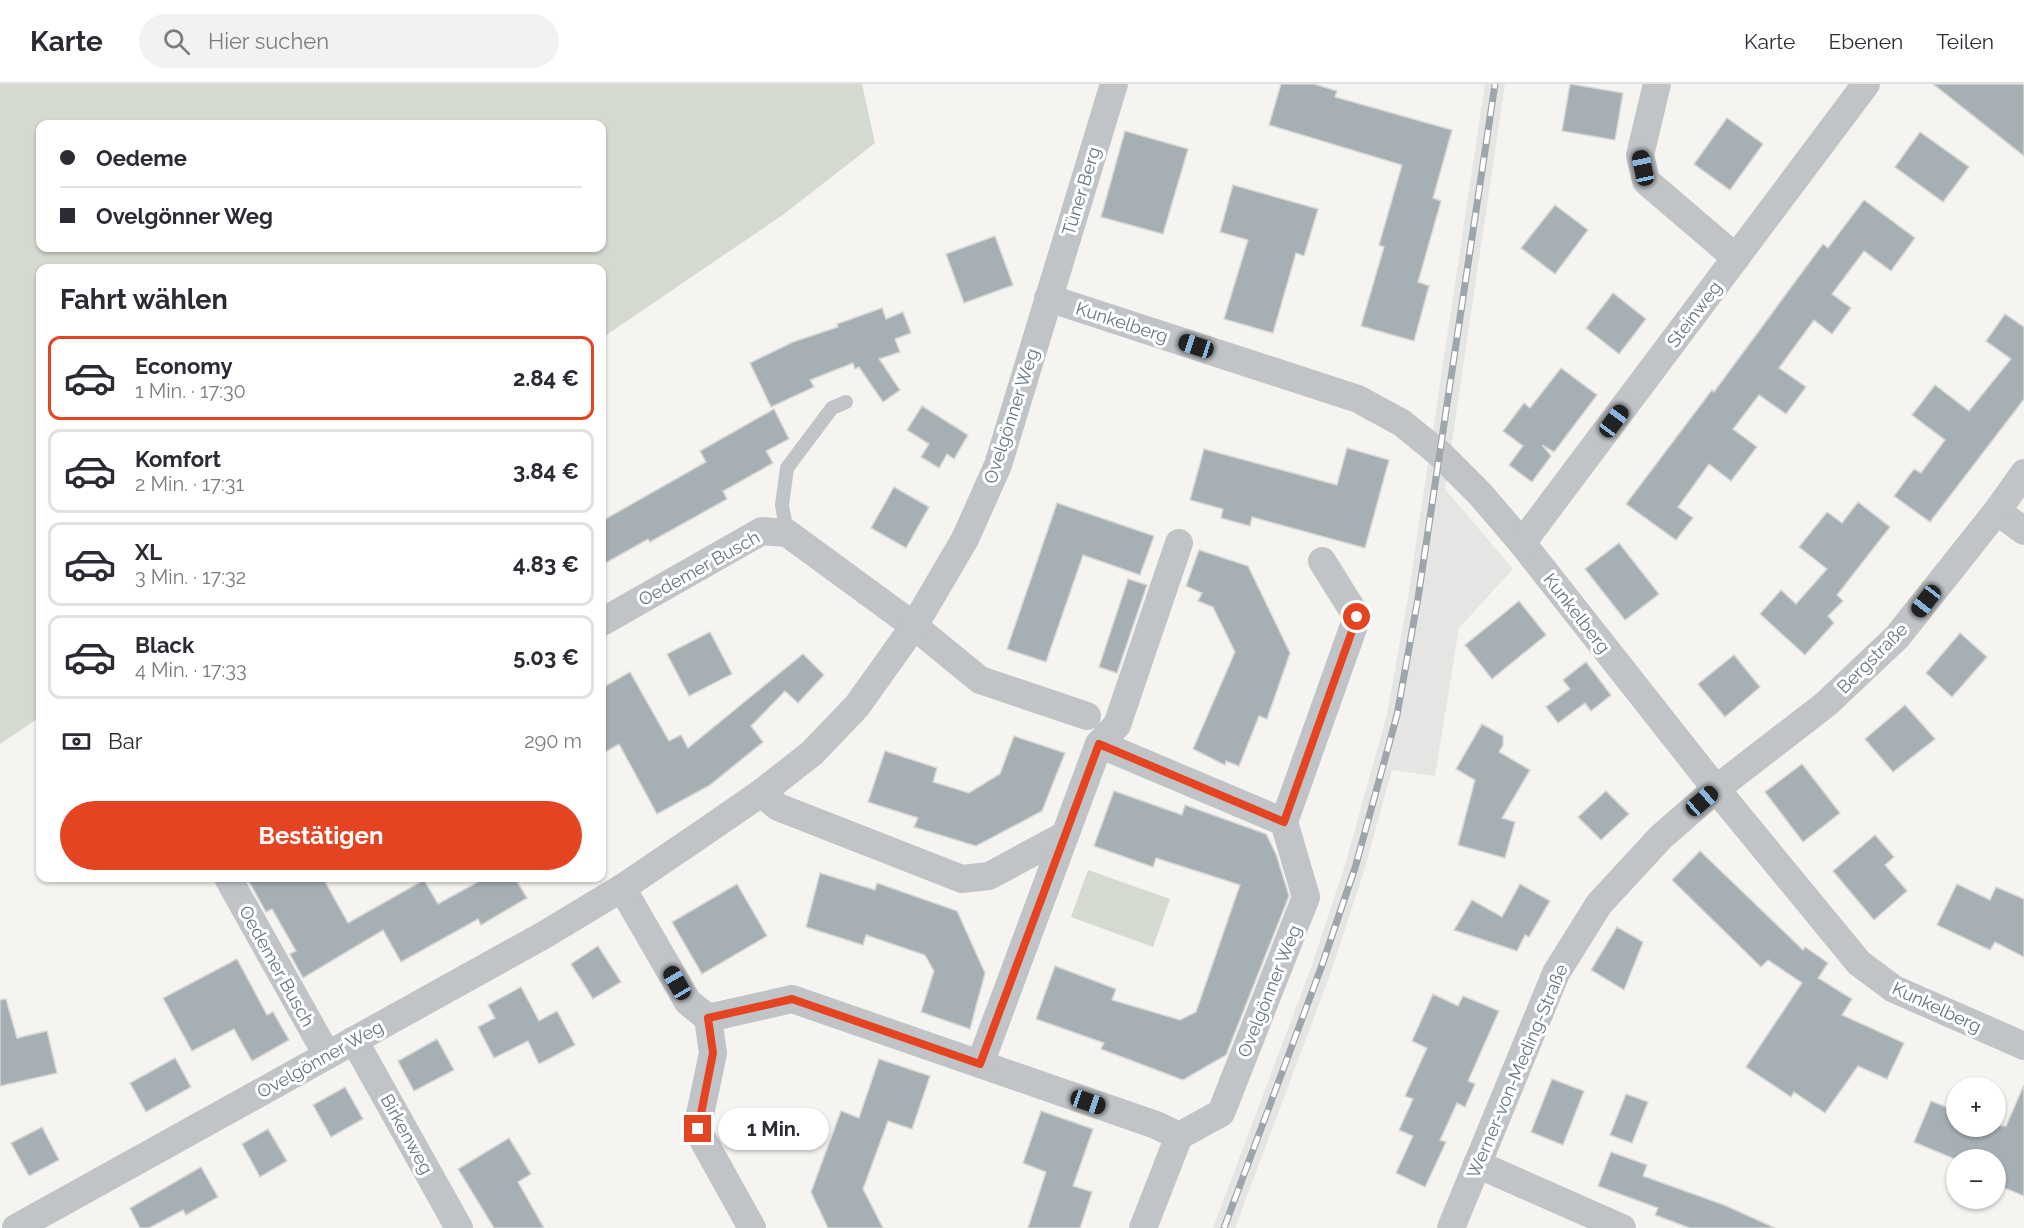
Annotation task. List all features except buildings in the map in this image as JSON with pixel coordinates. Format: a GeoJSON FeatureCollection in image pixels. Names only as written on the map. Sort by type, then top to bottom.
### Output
{"type":"FeatureCollection","features":[{"type":"Feature","properties":{"kind":"street","name":"Tüner Berg"},"geometry":{"type":"LineString","coordinates":[[1048,298],[1114,84]]}},
{"type":"Feature","properties":{"kind":"street"},"geometry":{"type":"LineString","coordinates":[[1657,84],[1640,155],[1646,182],[1736,258]]}},
{"type":"Feature","properties":{"kind":"street","name":"Steinweg"},"geometry":{"type":"LineString","coordinates":[[1522,543],[1866,84]]}},
{"type":"Feature","properties":{"kind":"street","name":"Kunkelberg"},"geometry":{"type":"LineString","coordinates":[[1048,298],[1358,399],[1402,423],[1440,454],[1522,543],[1716,789],[1859,963],[1894,990],[2024,1046]]}},
{"type":"Feature","properties":{"kind":"street","name":"Ovelgönner Weg"},"geometry":{"type":"LineString","coordinates":[[16,1228],[534,940],[622,888],[762,793],[812,753],[857,706],[914,626],[965,539],[998,465],[1048,298]]}},
{"type":"Feature","properties":{"kind":"street","name":"Bergstraße"},"geometry":{"type":"LineString","coordinates":[[1716,789],[1826,704],[1897,637],[1997,511],[2024,473]]}},
{"type":"Feature","properties":{"kind":"street"},"geometry":{"type":"LineString","coordinates":[[1997,511],[2024,531]]}},
{"type":"Feature","properties":{"kind":"street","name":"Oedemer Busch"},"geometry":{"type":"LineString","coordinates":[[606,620],[762,531],[787,533],[914,626]]}},
{"type":"Feature","properties":{"kind":"street"},"geometry":{"type":"LineString","coordinates":[[980,1064],[1099,744],[1117,725],[1179,543]]}},
{"type":"Feature","properties":{"kind":"street"},"geometry":{"type":"LineString","coordinates":[[1099,744],[1284,822],[1357,617],[1322,561]]}},
{"type":"Feature","properties":{"kind":"street"},"geometry":{"type":"LineString","coordinates":[[914,626],[980,680],[1087,716]]}},
{"type":"Feature","properties":{"kind":"street","name":"Werner-von-Meding-Straße"},"geometry":{"type":"LineString","coordinates":[[1451,1228],[1556,973],[1593,914],[1661,837],[1716,789]]}},
{"type":"Feature","properties":{"kind":"street"},"geometry":{"type":"LineString","coordinates":[[762,793],[778,807],[962,879],[990,876],[1065,835]]}},
{"type":"Feature","properties":{"kind":"street","name":"Ovelgönner Weg"},"geometry":{"type":"LineString","coordinates":[[1179,1136],[1221,1113],[1306,897],[1284,822]]}},
{"type":"Feature","properties":{"kind":"street","name":"Oedemer Busch"},"geometry":{"type":"LineString","coordinates":[[230,882],[327,1055]]}},
{"type":"Feature","properties":{"kind":"street"},"geometry":{"type":"LineString","coordinates":[[622,888],[688,1002],[708,1018],[713,1053],[698,1129],[752,1228]]}},
{"type":"Feature","properties":{"kind":"street"},"geometry":{"type":"LineString","coordinates":[[708,1018],[792,999],[1179,1136],[1143,1228]]}},
{"type":"Feature","properties":{"kind":"street","name":"Birkenweg"},"geometry":{"type":"LineString","coordinates":[[354,1040],[459,1228]]}},
{"type":"Feature","properties":{"kind":"street"},"geometry":{"type":"LineString","coordinates":[[1477,1164],[1622,1228]]}},
{"type":"Feature","properties":{"kind":"lane"},"geometry":{"type":"LineString","coordinates":[[787,533],[782,505],[787,468],[832,408],[846,402]]}},
{"type":"Feature","properties":{"kind":"shaded area"},"geometry":{"type":"Polygon","coordinates":[[[0,84],[862,84],[875,143],[784,214],[606,335],[606,264],[36,264],[36,720],[0,744],[0,84]]]}},
{"type":"Feature","properties":{"kind":"shaded area"},"geometry":{"type":"Polygon","coordinates":[[[1485,84],[1505,84],[1445,489],[1513,569],[1459,628],[1435,776],[1392,770],[1364,871],[1331,972],[1235,1228],[1213,1228],[1312,965],[1345,865],[1387,714],[1408,597],[1485,84]]]}},
{"type":"Feature","properties":{"kind":"shaded area"},"geometry":{"type":"Polygon","coordinates":[[[1088,870],[1170,899],[1153,947],[1071,917],[1088,870]]]}},
{"type":"Feature","properties":{"kind":"railway"},"geometry":{"type":"LineString","coordinates":[[1224,1228],[1321,968],[1355,868],[1397,715],[1418,598],[1495,84]]}},
{"type":"Feature","properties":{"kind":"route"},"geometry":{"type":"LineString","coordinates":[[698,1129],[713,1053],[708,1018],[792,999],[980,1064],[1099,744],[1284,822],[1357,617]]}}]}
